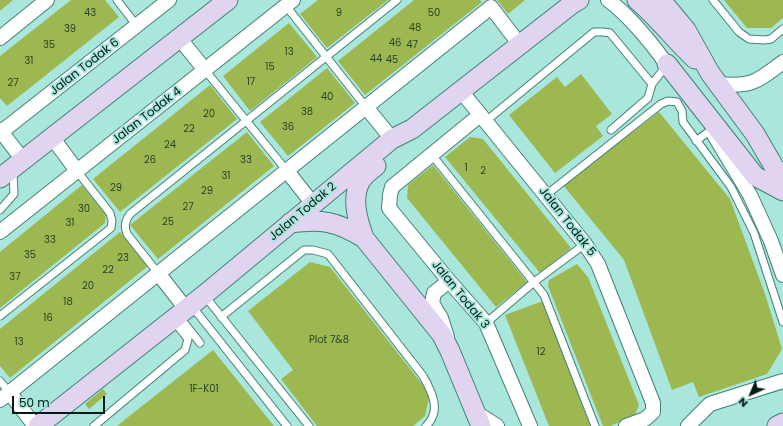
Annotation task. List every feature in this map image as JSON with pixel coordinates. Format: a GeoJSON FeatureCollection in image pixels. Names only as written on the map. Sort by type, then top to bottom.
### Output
{"type":"FeatureCollection","features":[{"type":"Feature","properties":{"kind":"main road"},"geometry":{"type":"LineString","coordinates":[[12,168],[180,39],[228,0]]}},
{"type":"Feature","properties":{"kind":"main road"},"geometry":{"type":"LineString","coordinates":[[637,0],[714,78]]}},
{"type":"Feature","properties":{"kind":"main road"},"geometry":{"type":"LineString","coordinates":[[661,0],[686,30],[714,78],[755,134],[783,182]]}},
{"type":"Feature","properties":{"kind":"main road","name":"Jalan Todak 2"},"geometry":{"type":"LineString","coordinates":[[38,426],[186,309],[392,139],[412,129],[575,1]]}},
{"type":"Feature","properties":{"kind":"main road"},"geometry":{"type":"LineString","coordinates":[[667,64],[714,129],[755,176],[783,191]]}},
{"type":"Feature","properties":{"kind":"main road"},"geometry":{"type":"LineString","coordinates":[[412,129],[360,181],[356,205],[358,221],[364,238],[442,335],[478,419]]}},
{"type":"Feature","properties":{"kind":"main road"},"geometry":{"type":"LineString","coordinates":[[290,223],[309,221],[328,222],[347,228],[364,238]]}},
{"type":"Feature","properties":{"kind":"main road"},"geometry":{"type":"LineString","coordinates":[[777,426],[783,423]]}},
{"type":"Feature","properties":{"kind":"street"},"geometry":{"type":"LineString","coordinates":[[0,38],[47,0]]}},
{"type":"Feature","properties":{"kind":"street","name":"Jalan Todak 6"},"geometry":{"type":"LineString","coordinates":[[1,131],[169,0]]}},
{"type":"Feature","properties":{"kind":"street"},"geometry":{"type":"LineString","coordinates":[[608,0],[616,5],[631,21],[667,64]]}},
{"type":"Feature","properties":{"kind":"street","name":"Jalan Todak 4"},"geometry":{"type":"LineString","coordinates":[[0,232],[290,3]]}},
{"type":"Feature","properties":{"kind":"street"},"geometry":{"type":"LineString","coordinates":[[35,426],[5,396],[366,107],[488,3],[520,45]]}},
{"type":"Feature","properties":{"kind":"street"},"geometry":{"type":"LineString","coordinates":[[180,39],[205,70]]}},
{"type":"Feature","properties":{"kind":"street"},"geometry":{"type":"LineString","coordinates":[[714,78],[739,85],[754,82],[783,62]]}},
{"type":"Feature","properties":{"kind":"street","name":"Jalan Todak 5"},"geometry":{"type":"LineString","coordinates":[[461,91],[546,194],[585,244],[598,264],[653,403],[653,412],[645,419],[626,426]]}},
{"type":"Feature","properties":{"kind":"street"},"geometry":{"type":"LineString","coordinates":[[366,107],[392,139]]}},
{"type":"Feature","properties":{"kind":"street"},"geometry":{"type":"LineString","coordinates":[[432,155],[483,118]]}},
{"type":"Feature","properties":{"kind":"street"},"geometry":{"type":"LineString","coordinates":[[714,129],[750,195],[772,241],[783,274]]}},
{"type":"Feature","properties":{"kind":"street"},"geometry":{"type":"LineString","coordinates":[[1,131],[12,168]]}},
{"type":"Feature","properties":{"kind":"street"},"geometry":{"type":"LineString","coordinates":[[52,137],[77,170]]}},
{"type":"Feature","properties":{"kind":"street","name":"Jalan Todak 3"},"geometry":{"type":"LineString","coordinates":[[432,155],[392,187],[389,208],[448,281],[486,323],[530,426]]}},
{"type":"Feature","properties":{"kind":"street"},"geometry":{"type":"LineString","coordinates":[[287,171],[313,204]]}},
{"type":"Feature","properties":{"kind":"street"},"geometry":{"type":"LineString","coordinates":[[158,273],[186,309]]}},
{"type":"Feature","properties":{"kind":"street"},"geometry":{"type":"LineString","coordinates":[[448,281],[434,293],[432,303],[441,318],[450,351]]}},
{"type":"Feature","properties":{"kind":"street"},"geometry":{"type":"LineString","coordinates":[[688,426],[710,404],[782,379]]}},
{"type":"Feature","properties":{"kind":"street"},"geometry":{"type":"LineString","coordinates":[[478,419],[497,426]]}},
{"type":"Feature","properties":{"kind":"lane"},"geometry":{"type":"LineString","coordinates":[[117,0],[137,26]]}},
{"type":"Feature","properties":{"kind":"lane"},"geometry":{"type":"LineString","coordinates":[[158,273],[127,234],[125,227],[126,219],[130,214],[397,0]]}},
{"type":"Feature","properties":{"kind":"lane"},"geometry":{"type":"LineString","coordinates":[[713,0],[740,32],[749,38],[764,40],[771,39],[783,29]]}},
{"type":"Feature","properties":{"kind":"lane"},"geometry":{"type":"LineString","coordinates":[[290,3],[326,56],[366,107]]}},
{"type":"Feature","properties":{"kind":"lane"},"geometry":{"type":"LineString","coordinates":[[483,118],[594,32],[610,33],[652,84]]}},
{"type":"Feature","properties":{"kind":"lane"},"geometry":{"type":"LineString","coordinates":[[611,130],[648,98],[652,84],[667,64]]}},
{"type":"Feature","properties":{"kind":"lane"},"geometry":{"type":"LineString","coordinates":[[205,70],[287,171]]}},
{"type":"Feature","properties":{"kind":"lane"},"geometry":{"type":"LineString","coordinates":[[546,194],[655,109],[668,102],[677,102],[682,111],[683,122],[731,187],[748,219],[783,322]]}},
{"type":"Feature","properties":{"kind":"lane"},"geometry":{"type":"LineString","coordinates":[[696,140],[714,129]]}},
{"type":"Feature","properties":{"kind":"lane"},"geometry":{"type":"LineString","coordinates":[[432,155],[544,295],[595,426]]}},
{"type":"Feature","properties":{"kind":"lane"},"geometry":{"type":"LineString","coordinates":[[0,210],[14,194],[12,168]]}},
{"type":"Feature","properties":{"kind":"lane"},"geometry":{"type":"LineString","coordinates":[[0,316],[111,228],[112,221],[110,213],[77,170]]}},
{"type":"Feature","properties":{"kind":"lane"},"geometry":{"type":"LineString","coordinates":[[486,323],[534,282],[585,244]]}},
{"type":"Feature","properties":{"kind":"lane"},"geometry":{"type":"LineString","coordinates":[[221,317],[304,250],[313,250],[328,254],[423,376],[432,392],[435,410],[432,420],[426,426]]}},
{"type":"Feature","properties":{"kind":"lane"},"geometry":{"type":"LineString","coordinates":[[186,309],[221,317],[309,426]]}},
{"type":"Feature","properties":{"kind":"lane"},"geometry":{"type":"LineString","coordinates":[[94,426],[192,344],[200,343],[186,309]]}},
{"type":"Feature","properties":{"kind":"lane"},"geometry":{"type":"LineString","coordinates":[[185,350],[188,339],[186,309]]}},
{"type":"Feature","properties":{"kind":"lane"},"geometry":{"type":"LineString","coordinates":[[186,309],[287,426]]}},
{"type":"Feature","properties":{"kind":"lane"},"geometry":{"type":"LineString","coordinates":[[0,381],[5,396]]}},
{"type":"Feature","properties":{"kind":"building"},"geometry":{"type":"Polygon","coordinates":[[[0,0],[13,0],[0,11],[0,0]]]}},
{"type":"Feature","properties":{"kind":"building"},"geometry":{"type":"Polygon","coordinates":[[[71,0],[105,0],[119,17],[7,106],[0,98],[0,56],[71,0]]]}},
{"type":"Feature","properties":{"kind":"building"},"geometry":{"type":"Polygon","coordinates":[[[318,0],[388,0],[327,48],[300,14],[318,0]]]}},
{"type":"Feature","properties":{"kind":"building"},"geometry":{"type":"Polygon","coordinates":[[[414,0],[480,0],[482,2],[365,95],[338,61],[414,0]]]}},
{"type":"Feature","properties":{"kind":"building"},"geometry":{"type":"Polygon","coordinates":[[[497,0],[525,0],[508,14],[497,0]]]}},
{"type":"Feature","properties":{"kind":"building"},"geometry":{"type":"Polygon","coordinates":[[[724,0],[783,0],[783,18],[771,28],[747,28],[724,0]]]}},
{"type":"Feature","properties":{"kind":"building"},"geometry":{"type":"Polygon","coordinates":[[[289,23],[317,57],[250,111],[223,76],[289,23]]]}},
{"type":"Feature","properties":{"kind":"building"},"geometry":{"type":"Polygon","coordinates":[[[327,68],[355,103],[288,156],[260,122],[327,68]]]}},
{"type":"Feature","properties":{"kind":"building"},"geometry":{"type":"Polygon","coordinates":[[[581,74],[612,114],[596,126],[603,136],[555,173],[509,115],[557,77],[565,87],[581,74]]]}},
{"type":"Feature","properties":{"kind":"building"},"geometry":{"type":"Polygon","coordinates":[[[210,85],[237,119],[120,212],[93,179],[210,85]]]}},
{"type":"Feature","properties":{"kind":"building"},"geometry":{"type":"Polygon","coordinates":[[[659,112],[730,199],[765,294],[782,349],[767,374],[699,397],[693,382],[672,390],[624,260],[563,185],[659,112]]]}},
{"type":"Feature","properties":{"kind":"building"},"geometry":{"type":"Polygon","coordinates":[[[247,132],[274,166],[158,259],[130,225],[247,132]]]}},
{"type":"Feature","properties":{"kind":"building"},"geometry":{"type":"Polygon","coordinates":[[[470,137],[483,139],[571,248],[540,273],[445,157],[470,137]]]}},
{"type":"Feature","properties":{"kind":"building"},"geometry":{"type":"Polygon","coordinates":[[[433,165],[527,282],[496,307],[407,198],[408,185],[433,165]]]}},
{"type":"Feature","properties":{"kind":"building"},"geometry":{"type":"Polygon","coordinates":[[[82,185],[106,215],[105,223],[0,308],[0,252],[82,185]]]}},
{"type":"Feature","properties":{"kind":"building"},"geometry":{"type":"Polygon","coordinates":[[[120,232],[148,266],[10,378],[0,366],[0,329],[120,232]]]}},
{"type":"Feature","properties":{"kind":"building"},"geometry":{"type":"Polygon","coordinates":[[[310,262],[330,267],[430,394],[425,416],[413,426],[317,426],[281,379],[293,370],[248,311],[310,262]]]}},
{"type":"Feature","properties":{"kind":"building"},"geometry":{"type":"Polygon","coordinates":[[[577,264],[588,277],[639,405],[634,417],[610,426],[603,426],[548,286],[549,280],[577,264]]]}},
{"type":"Feature","properties":{"kind":"building"},"geometry":{"type":"Polygon","coordinates":[[[543,301],[593,426],[549,426],[505,315],[543,301]]]}},
{"type":"Feature","properties":{"kind":"building"},"geometry":{"type":"Polygon","coordinates":[[[213,350],[274,426],[117,426],[132,414],[213,350]]]}},
{"type":"Feature","properties":{"kind":"building"},"geometry":{"type":"Polygon","coordinates":[[[103,389],[107,394],[89,409],[85,404],[103,389]]]}}]}
